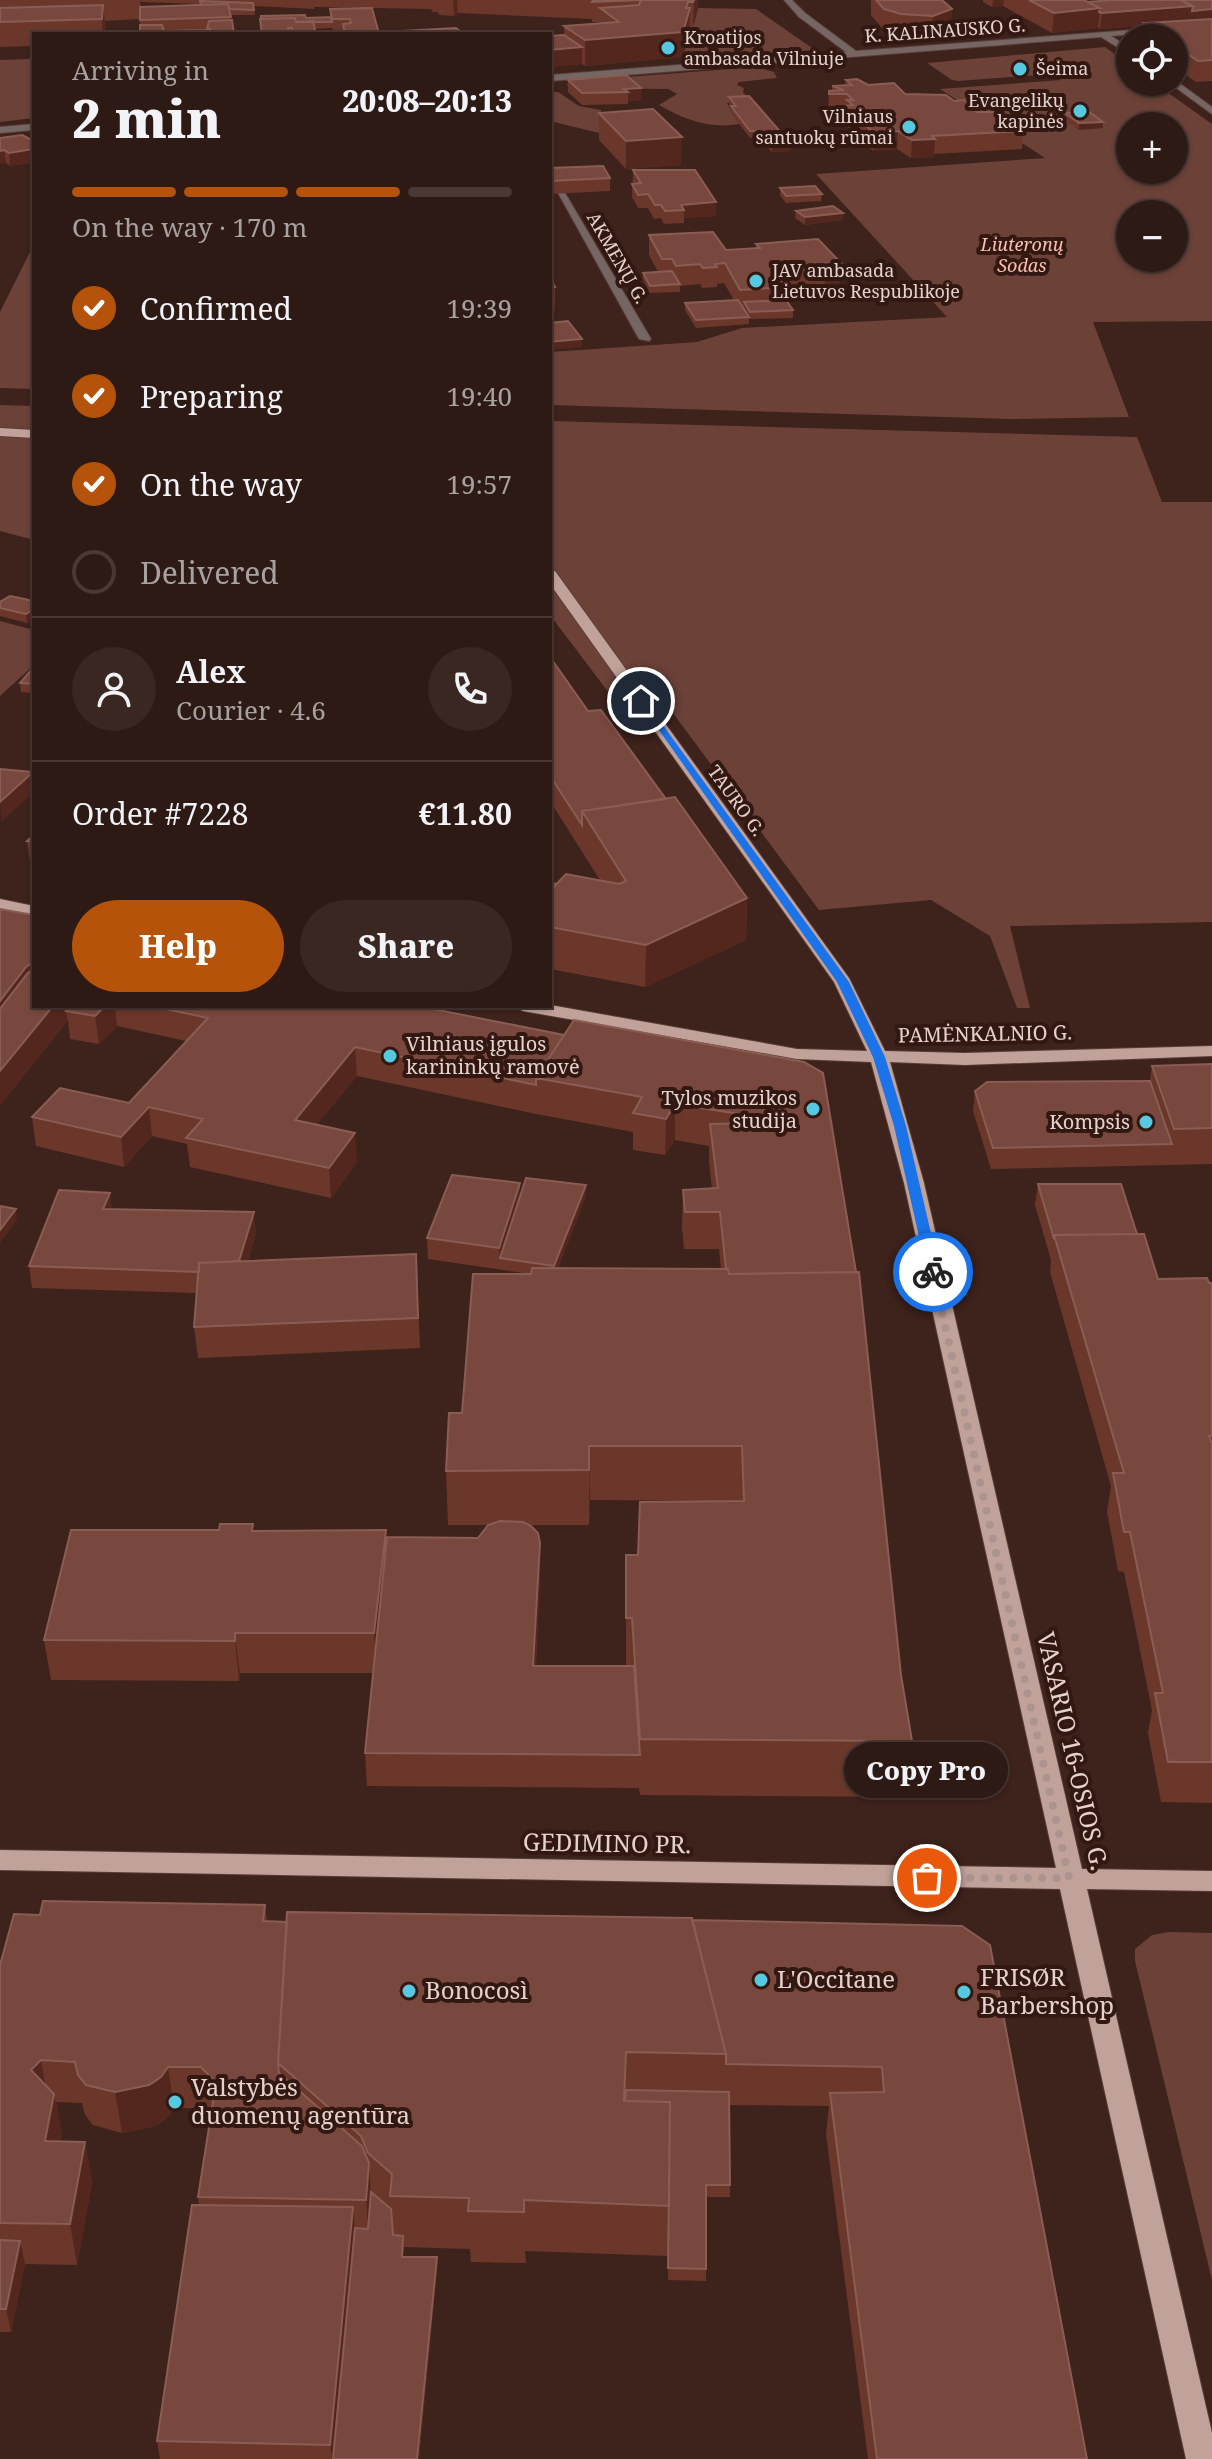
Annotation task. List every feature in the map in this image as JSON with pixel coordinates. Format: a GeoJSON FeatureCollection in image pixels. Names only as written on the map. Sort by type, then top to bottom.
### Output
{"type":"FeatureCollection","features":[{"type":"Feature","properties":{"kind":"main road"},"geometry":{"type":"LineString","coordinates":[[817,0],[827,0]]}},
{"type":"Feature","properties":{"kind":"main road"},"geometry":{"type":"LineString","coordinates":[[0,432],[32,434]]}},
{"type":"Feature","properties":{"kind":"main road","name":"TAURO G."},"geometry":{"type":"LineString","coordinates":[[552,577],[843,982],[879,1057]]}},
{"type":"Feature","properties":{"kind":"main road"},"geometry":{"type":"LineString","coordinates":[[0,904],[32,911]]}},
{"type":"Feature","properties":{"kind":"main road","name":"PAMĖNKALNIO G."},"geometry":{"type":"LineString","coordinates":[[534,1008],[797,1054],[965,1059],[1212,1051]]}},
{"type":"Feature","properties":{"kind":"main road","name":"VASARIO 16-OSIOS G."},"geometry":{"type":"LineString","coordinates":[[879,1057],[914,1183],[1202,2459]]}},
{"type":"Feature","properties":{"kind":"main road","name":"GEDIMINO PR."},"geometry":{"type":"LineString","coordinates":[[0,1860],[1212,1881]]}},
{"type":"Feature","properties":{"kind":"street"},"geometry":{"type":"LineString","coordinates":[[788,0],[802,15],[854,54]]}},
{"type":"Feature","properties":{"kind":"street","name":"K. KALINAUSKO G."},"geometry":{"type":"LineString","coordinates":[[552,78],[1212,26]]}},
{"type":"Feature","properties":{"kind":"street"},"geometry":{"type":"LineString","coordinates":[[1103,35],[1116,43]]}},
{"type":"Feature","properties":{"kind":"street"},"geometry":{"type":"LineString","coordinates":[[1188,94],[1212,111]]}},
{"type":"Feature","properties":{"kind":"street"},"geometry":{"type":"LineString","coordinates":[[0,130],[32,127]]}},
{"type":"Feature","properties":{"kind":"street","name":"AKMENŲ G."},"geometry":{"type":"LineString","coordinates":[[560,193],[645,339]]}},
{"type":"Feature","properties":{"kind":"green space"},"geometry":{"type":"Polygon","coordinates":[[[698,8],[756,9],[815,50],[686,59],[683,57],[688,27],[693,26],[698,8]]]}},
{"type":"Feature","properties":{"kind":"green space","name":"Liuteronų Sodas"},"geometry":{"type":"Polygon","coordinates":[[[1105,47],[1116,55],[1116,96],[1173,96],[1212,124],[1212,321],[1093,322],[1129,417],[1011,419],[552,405],[552,352],[697,342],[742,328],[947,317],[816,174],[1045,158],[940,89],[1061,80],[1052,74],[958,81],[927,63],[1105,47]]]}},
{"type":"Feature","properties":{"kind":"green space"},"geometry":{"type":"Polygon","coordinates":[[[32,55],[32,118],[0,122],[0,60],[29,59],[32,55]]]}},
{"type":"Feature","properties":{"kind":"green space"},"geometry":{"type":"Polygon","coordinates":[[[757,67],[774,72],[777,78],[739,82],[737,85],[744,88],[743,92],[748,98],[727,103],[739,124],[729,125],[698,122],[659,105],[677,94],[668,89],[579,88],[566,85],[574,81],[757,67]]]}},
{"type":"Feature","properties":{"kind":"green space"},"geometry":{"type":"Polygon","coordinates":[[[552,92],[558,92],[579,106],[601,110],[599,133],[552,121],[552,92]]]}},
{"type":"Feature","properties":{"kind":"green space"},"geometry":{"type":"Polygon","coordinates":[[[32,248],[32,389],[0,388],[0,312],[32,248]]]}},
{"type":"Feature","properties":{"kind":"green space"},"geometry":{"type":"Polygon","coordinates":[[[0,405],[32,406],[32,539],[0,531],[0,405]]]}},
{"type":"Feature","properties":{"kind":"green space"},"geometry":{"type":"Polygon","coordinates":[[[552,421],[1137,437],[1162,502],[1212,502],[1212,922],[1010,926],[1030,1008],[1017,1008],[990,936],[931,900],[819,910],[661,697],[612,697],[552,618],[552,421]]]}},
{"type":"Feature","properties":{"kind":"green space"},"geometry":{"type":"Polygon","coordinates":[[[0,621],[32,629],[32,667],[0,696],[0,621]]]}},
{"type":"Feature","properties":{"kind":"green space"},"geometry":{"type":"Polygon","coordinates":[[[1169,1932],[1212,1933],[1212,2280],[1135,1961],[1135,1949],[1152,1935],[1169,1932]]]}},
{"type":"Feature","properties":{"kind":"building"},"geometry":{"type":"Polygon","coordinates":[[[593,0],[641,0],[592,2],[593,0]]]}},
{"type":"Feature","properties":{"kind":"building"},"geometry":{"type":"Polygon","coordinates":[[[641,0],[694,0],[688,2],[686,8],[690,8],[683,32],[585,40],[564,26],[619,22],[600,8],[639,5],[641,0]]]}},
{"type":"Feature","properties":{"kind":"building"},"geometry":{"type":"Polygon","coordinates":[[[876,0],[942,0],[952,9],[933,16],[901,14],[884,9],[876,0]]]}},
{"type":"Feature","properties":{"kind":"building"},"geometry":{"type":"Polygon","coordinates":[[[1029,0],[1084,0],[1100,8],[1054,13],[1029,0]]]}},
{"type":"Feature","properties":{"kind":"building"},"geometry":{"type":"Polygon","coordinates":[[[1180,0],[1193,6],[1102,13],[1099,12],[1100,8],[1088,2],[1180,0]]]}},
{"type":"Feature","properties":{"kind":"building"},"geometry":{"type":"Polygon","coordinates":[[[1180,0],[1212,0],[1212,9],[1192,11],[1193,6],[1180,0]]]}},
{"type":"Feature","properties":{"kind":"building"},"geometry":{"type":"Polygon","coordinates":[[[200,1],[253,3],[254,10],[229,9],[228,4],[201,5],[200,1]]]}},
{"type":"Feature","properties":{"kind":"building"},"geometry":{"type":"Polygon","coordinates":[[[228,4],[231,17],[140,20],[140,7],[228,4]]]}},
{"type":"Feature","properties":{"kind":"building"},"geometry":{"type":"Polygon","coordinates":[[[103,5],[102,19],[0,22],[0,8],[103,5]]]}},
{"type":"Feature","properties":{"kind":"building"},"geometry":{"type":"Polygon","coordinates":[[[372,8],[378,32],[345,32],[343,24],[351,23],[350,19],[332,19],[330,9],[372,8]]]}},
{"type":"Feature","properties":{"kind":"building"},"geometry":{"type":"Polygon","coordinates":[[[305,15],[306,18],[331,17],[332,22],[296,22],[295,18],[261,19],[261,16],[305,15]]]}},
{"type":"Feature","properties":{"kind":"building"},"geometry":{"type":"Polygon","coordinates":[[[260,19],[313,21],[316,32],[293,32],[292,28],[288,28],[289,32],[262,32],[260,19]]]}},
{"type":"Feature","properties":{"kind":"building"},"geometry":{"type":"Polygon","coordinates":[[[1212,19],[1212,60],[1198,61],[1188,54],[1188,24],[1144,23],[1212,19]]]}},
{"type":"Feature","properties":{"kind":"building"},"geometry":{"type":"Polygon","coordinates":[[[232,20],[234,32],[140,32],[140,25],[162,25],[164,31],[208,30],[211,29],[207,29],[209,21],[232,20]]]}},
{"type":"Feature","properties":{"kind":"building"},"geometry":{"type":"Polygon","coordinates":[[[456,28],[461,32],[403,32],[456,28]]]}},
{"type":"Feature","properties":{"kind":"building"},"geometry":{"type":"Polygon","coordinates":[[[564,35],[582,47],[552,50],[552,36],[564,35]]]}},
{"type":"Feature","properties":{"kind":"building"},"geometry":{"type":"Polygon","coordinates":[[[626,75],[641,88],[624,89],[628,92],[582,93],[568,80],[626,75]]]}},
{"type":"Feature","properties":{"kind":"building"},"geometry":{"type":"Polygon","coordinates":[[[857,79],[868,85],[894,83],[905,94],[946,95],[954,101],[964,100],[976,112],[995,112],[1023,131],[912,140],[898,131],[874,133],[844,106],[853,105],[847,100],[853,100],[847,94],[829,94],[829,91],[844,90],[832,86],[852,85],[846,80],[857,79]]]}},
{"type":"Feature","properties":{"kind":"building"},"geometry":{"type":"Polygon","coordinates":[[[749,96],[791,144],[772,145],[757,131],[750,131],[731,106],[736,106],[729,97],[749,96]]]}},
{"type":"Feature","properties":{"kind":"building"},"geometry":{"type":"Polygon","coordinates":[[[653,109],[682,137],[626,141],[599,113],[653,109]]]}},
{"type":"Feature","properties":{"kind":"building"},"geometry":{"type":"Polygon","coordinates":[[[1088,111],[1103,122],[1079,123],[1065,113],[1088,111]]]}},
{"type":"Feature","properties":{"kind":"building"},"geometry":{"type":"Polygon","coordinates":[[[22,135],[32,140],[32,149],[9,153],[0,151],[0,138],[22,135]]]}},
{"type":"Feature","properties":{"kind":"building"},"geometry":{"type":"Polygon","coordinates":[[[603,166],[610,178],[552,181],[552,168],[603,166]]]}},
{"type":"Feature","properties":{"kind":"building"},"geometry":{"type":"Polygon","coordinates":[[[633,170],[695,170],[716,202],[681,205],[684,210],[665,211],[661,205],[655,205],[648,194],[638,195],[632,184],[641,183],[633,170]]]}},
{"type":"Feature","properties":{"kind":"building"},"geometry":{"type":"Polygon","coordinates":[[[815,186],[822,194],[786,196],[780,188],[815,186]]]}},
{"type":"Feature","properties":{"kind":"building"},"geometry":{"type":"Polygon","coordinates":[[[833,206],[843,213],[805,217],[796,211],[833,206]]]}},
{"type":"Feature","properties":{"kind":"building"},"geometry":{"type":"Polygon","coordinates":[[[713,232],[726,250],[818,239],[841,263],[821,264],[825,269],[775,270],[786,287],[740,290],[725,263],[703,268],[700,264],[676,266],[672,259],[662,259],[649,235],[713,232]]]}},
{"type":"Feature","properties":{"kind":"building"},"geometry":{"type":"Polygon","coordinates":[[[672,271],[680,284],[650,286],[643,273],[672,271]]]}},
{"type":"Feature","properties":{"kind":"building"},"geometry":{"type":"Polygon","coordinates":[[[738,300],[749,317],[696,320],[685,303],[738,300]]]}},
{"type":"Feature","properties":{"kind":"building"},"geometry":{"type":"Polygon","coordinates":[[[786,300],[793,310],[750,312],[744,302],[786,300]]]}},
{"type":"Feature","properties":{"kind":"building"},"geometry":{"type":"Polygon","coordinates":[[[568,321],[582,339],[552,342],[552,323],[568,321]]]}},
{"type":"Feature","properties":{"kind":"building"},"geometry":{"type":"Polygon","coordinates":[[[10,596],[32,601],[32,610],[26,614],[0,608],[0,602],[10,596]]]}},
{"type":"Feature","properties":{"kind":"building"},"geometry":{"type":"Polygon","coordinates":[[[552,660],[588,711],[601,710],[666,799],[582,811],[582,825],[552,779],[552,660]]]}},
{"type":"Feature","properties":{"kind":"building"},"geometry":{"type":"Polygon","coordinates":[[[32,669],[32,684],[20,683],[32,669]]]}},
{"type":"Feature","properties":{"kind":"building"},"geometry":{"type":"Polygon","coordinates":[[[0,769],[32,772],[32,773],[0,802],[0,769]]]}},
{"type":"Feature","properties":{"kind":"building"},"geometry":{"type":"Polygon","coordinates":[[[675,797],[747,898],[646,945],[552,927],[552,889],[566,874],[619,884],[626,881],[582,811],[675,797]]]}},
{"type":"Feature","properties":{"kind":"building"},"geometry":{"type":"Polygon","coordinates":[[[0,909],[32,915],[32,962],[0,1001],[0,909]]]}},
{"type":"Feature","properties":{"kind":"building"},"geometry":{"type":"Polygon","coordinates":[[[32,970],[32,1008],[51,1008],[0,1071],[0,1009],[32,970]]]}},
{"type":"Feature","properties":{"kind":"building"},"geometry":{"type":"Polygon","coordinates":[[[69,1008],[103,1008],[95,1016],[66,1011],[69,1008]]]}},
{"type":"Feature","properties":{"kind":"building"},"geometry":{"type":"Polygon","coordinates":[[[161,1008],[428,1008],[564,1035],[536,1078],[536,1085],[355,1047],[295,1120],[355,1133],[329,1168],[186,1138],[203,1119],[149,1107],[121,1137],[32,1117],[60,1088],[129,1103],[208,1018],[161,1008]]]}},
{"type":"Feature","properties":{"kind":"building"},"geometry":{"type":"Polygon","coordinates":[[[574,1020],[804,1062],[823,1073],[856,1272],[729,1274],[720,1212],[685,1212],[683,1190],[718,1188],[710,1124],[766,1123],[765,1118],[675,1104],[666,1119],[633,1113],[642,1097],[536,1078],[574,1020]]]}},
{"type":"Feature","properties":{"kind":"building"},"geometry":{"type":"Polygon","coordinates":[[[1212,1064],[1212,1128],[1174,1129],[1152,1066],[1212,1064]]]}},
{"type":"Feature","properties":{"kind":"building"},"geometry":{"type":"Polygon","coordinates":[[[1150,1081],[1172,1144],[993,1148],[975,1091],[987,1082],[1150,1081]]]}},
{"type":"Feature","properties":{"kind":"building"},"geometry":{"type":"Polygon","coordinates":[[[452,1175],[520,1183],[499,1248],[427,1238],[452,1175]]]}},
{"type":"Feature","properties":{"kind":"building"},"geometry":{"type":"Polygon","coordinates":[[[526,1178],[586,1185],[554,1266],[500,1258],[526,1178]]]}},
{"type":"Feature","properties":{"kind":"building"},"geometry":{"type":"Polygon","coordinates":[[[1038,1184],[1121,1184],[1137,1234],[1054,1235],[1054,1239],[1038,1184]]]}},
{"type":"Feature","properties":{"kind":"building"},"geometry":{"type":"Polygon","coordinates":[[[59,1190],[110,1193],[103,1209],[254,1212],[239,1261],[199,1263],[199,1272],[29,1266],[59,1190]]]}},
{"type":"Feature","properties":{"kind":"building"},"geometry":{"type":"Polygon","coordinates":[[[0,1206],[16,1209],[0,1230],[0,1206]]]}},
{"type":"Feature","properties":{"kind":"building"},"geometry":{"type":"Polygon","coordinates":[[[1144,1234],[1158,1279],[1207,1278],[1212,1283],[1212,1436],[1209,1436],[1212,1444],[1212,1762],[1168,1762],[1155,1693],[1163,1693],[1130,1532],[1124,1532],[1113,1473],[1124,1473],[1054,1235],[1144,1234]]]}},
{"type":"Feature","properties":{"kind":"building"},"geometry":{"type":"Polygon","coordinates":[[[416,1254],[418,1318],[194,1327],[199,1263],[416,1254]]]}},
{"type":"Feature","properties":{"kind":"building"},"geometry":{"type":"Polygon","coordinates":[[[532,1268],[728,1269],[729,1274],[859,1272],[901,1675],[912,1741],[640,1739],[632,1618],[626,1618],[626,1555],[638,1555],[640,1502],[744,1501],[742,1446],[589,1446],[589,1470],[446,1471],[449,1413],[462,1413],[473,1274],[531,1274],[532,1268]]]}},
{"type":"Feature","properties":{"kind":"building"},"geometry":{"type":"Polygon","coordinates":[[[500,1521],[523,1522],[538,1533],[533,1666],[634,1666],[640,1755],[365,1753],[387,1537],[478,1538],[488,1525],[500,1521]]]}},
{"type":"Feature","properties":{"kind":"building"},"geometry":{"type":"Polygon","coordinates":[[[220,1524],[253,1524],[252,1531],[386,1530],[374,1633],[235,1633],[235,1641],[44,1640],[71,1530],[219,1530],[220,1524]]]}},
{"type":"Feature","properties":{"kind":"building","name":"Valstybės duomenų agentūra"},"geometry":{"type":"Polygon","coordinates":[[[43,1901],[265,1905],[263,1921],[287,1922],[279,2073],[362,2146],[369,2163],[366,2200],[198,2197],[216,2083],[201,2067],[168,2067],[161,2077],[149,2085],[115,2092],[86,2085],[78,2075],[75,2062],[41,2060],[31,2070],[54,2094],[45,2141],[85,2142],[70,2224],[0,2223],[0,1965],[14,1914],[40,1915],[43,1901]]]}},
{"type":"Feature","properties":{"kind":"building"},"geometry":{"type":"Polygon","coordinates":[[[287,1912],[692,1918],[726,2054],[626,2052],[624,2101],[670,2102],[669,2206],[524,2200],[524,2212],[468,2211],[469,2198],[390,2196],[392,2174],[368,2153],[361,2136],[278,2063],[287,1912]]]}},
{"type":"Feature","properties":{"kind":"building"},"geometry":{"type":"Polygon","coordinates":[[[692,1920],[962,1926],[990,1945],[1087,2459],[877,2459],[830,2093],[884,2092],[882,2067],[726,2064],[692,1920]]]}},
{"type":"Feature","properties":{"kind":"building"},"geometry":{"type":"Polygon","coordinates":[[[626,2090],[729,2092],[730,2185],[706,2185],[706,2269],[668,2268],[670,2102],[625,2101],[626,2090]]]}},
{"type":"Feature","properties":{"kind":"building"},"geometry":{"type":"Polygon","coordinates":[[[371,2192],[391,2209],[393,2235],[403,2236],[402,2257],[437,2257],[417,2459],[333,2459],[355,2228],[368,2229],[371,2192]]]}},
{"type":"Feature","properties":{"kind":"building"},"geometry":{"type":"Polygon","coordinates":[[[192,2205],[353,2207],[330,2445],[157,2441],[192,2205]]]}},
{"type":"Feature","properties":{"kind":"building"},"geometry":{"type":"Polygon","coordinates":[[[0,2240],[20,2241],[6,2309],[0,2309],[0,2240]]]}},
{"type":"Feature","properties":{"kind":"way so far"},"geometry":{"type":"LineString","coordinates":[[927,1878],[1069,1878],[933,1272]]}},
{"type":"Feature","properties":{"kind":"place","name":"Kroatijos ambasada Vilniuje"},"geometry":{"type":"Point","coordinates":[668,48]}},
{"type":"Feature","properties":{"kind":"place","name":"Šeima"},"geometry":{"type":"Point","coordinates":[1020,69]}},
{"type":"Feature","properties":{"kind":"place","name":"Evangelikų kapinės"},"geometry":{"type":"Point","coordinates":[1080,111]}},
{"type":"Feature","properties":{"kind":"place","name":"Vilniaus santuokų rūmai"},"geometry":{"type":"Point","coordinates":[909,127]}},
{"type":"Feature","properties":{"kind":"place","name":"JAV ambasada Lietuvos Respublikoje"},"geometry":{"type":"Point","coordinates":[756,281]}},
{"type":"Feature","properties":{"kind":"place","name":"Vilniaus įgulos karininkų ramovė"},"geometry":{"type":"Point","coordinates":[390,1056]}},
{"type":"Feature","properties":{"kind":"place","name":"Tylos muzikos studija"},"geometry":{"type":"Point","coordinates":[813,1109]}},
{"type":"Feature","properties":{"kind":"place","name":"Kompsis"},"geometry":{"type":"Point","coordinates":[1146,1122]}},
{"type":"Feature","properties":{"kind":"place","name":"Copy Pro"},"geometry":{"type":"Point","coordinates":[927,1878]}},
{"type":"Feature","properties":{"kind":"place","name":"L'Occitane"},"geometry":{"type":"Point","coordinates":[761,1980]}},
{"type":"Feature","properties":{"kind":"place","name":"Bonocosì"},"geometry":{"type":"Point","coordinates":[409,1991]}},
{"type":"Feature","properties":{"kind":"place","name":"FRISØR Barbershop"},"geometry":{"type":"Point","coordinates":[964,1992]}},
{"type":"Feature","properties":{"kind":"place","name":"Valstybės duomenų agentūra"},"geometry":{"type":"Point","coordinates":[175,2102]}},
{"type":"Feature","properties":{"kind":"route"},"geometry":{"type":"LineString","coordinates":[[641,701],[843,982],[879,1057],[900,1126],[933,1272]]}}]}
